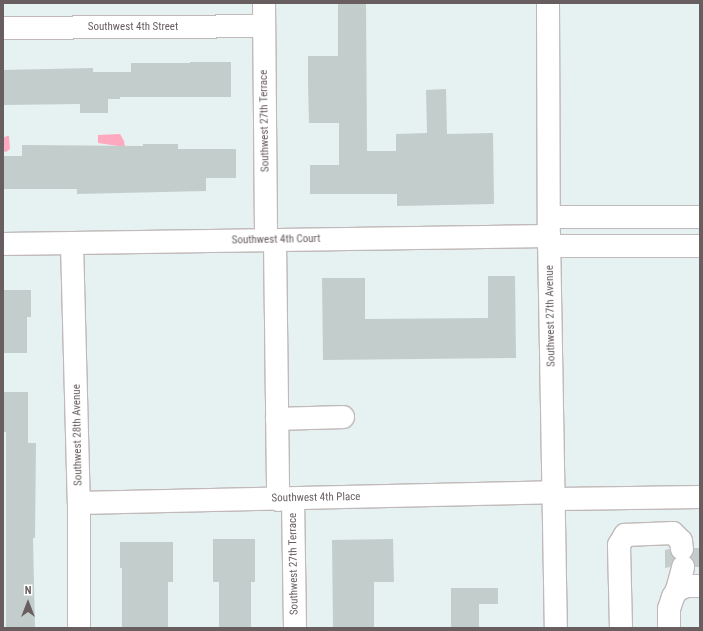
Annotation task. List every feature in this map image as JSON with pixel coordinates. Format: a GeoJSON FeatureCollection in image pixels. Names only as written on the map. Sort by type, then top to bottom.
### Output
{"type":"FeatureCollection","features":[{"type":"Feature","properties":{"kind":"street","name":"Southwest 27th Terrace"},"geometry":{"type":"LineString","coordinates":[[264,3],[263,26],[277,419],[285,499],[294,628]]}},
{"type":"Feature","properties":{"kind":"street","name":"Southwest 27th Avenue"},"geometry":{"type":"LineString","coordinates":[[548,3],[549,233],[556,628]]}},
{"type":"Feature","properties":{"kind":"street","name":"Southwest 4th Street"},"geometry":{"type":"LineString","coordinates":[[3,28],[263,26]]}},
{"type":"Feature","properties":{"kind":"street"},"geometry":{"type":"LineString","coordinates":[[549,233],[700,217]]}},
{"type":"Feature","properties":{"kind":"street"},"geometry":{"type":"LineString","coordinates":[[549,233],[700,246]]}},
{"type":"Feature","properties":{"kind":"street","name":"Southwest 4th Court"},"geometry":{"type":"LineString","coordinates":[[3,244],[271,240],[549,233]]}},
{"type":"Feature","properties":{"kind":"street","name":"Southwest 28th Avenue"},"geometry":{"type":"LineString","coordinates":[[72,243],[79,503],[79,628]]}},
{"type":"Feature","properties":{"kind":"street"},"geometry":{"type":"LineString","coordinates":[[277,419],[343,417]]}},
{"type":"Feature","properties":{"kind":"street","name":"Southwest 4th Place"},"geometry":{"type":"LineString","coordinates":[[79,503],[554,496],[700,497]]}},
{"type":"Feature","properties":{"kind":"street"},"geometry":{"type":"LineString","coordinates":[[621,628],[619,544],[625,535],[673,533],[681,541],[682,558],[677,590],[669,609],[669,628]]}},
{"type":"Feature","properties":{"kind":"street"},"geometry":{"type":"LineString","coordinates":[[677,590],[687,586],[700,586]]}},
{"type":"Feature","properties":{"kind":"shaded area"},"geometry":{"type":"Polygon","coordinates":[[[120,134],[124,141],[125,147],[98,143],[98,135],[120,134]]]}},
{"type":"Feature","properties":{"kind":"shaded area"},"geometry":{"type":"Polygon","coordinates":[[[9,136],[10,149],[6,152],[3,151],[3,138],[9,136]]]}},
{"type":"Feature","properties":{"kind":"building"},"geometry":{"type":"Polygon","coordinates":[[[338,3],[366,3],[367,151],[396,151],[396,134],[427,133],[426,90],[446,89],[447,134],[493,133],[494,204],[397,206],[397,194],[310,194],[310,165],[339,165],[339,123],[309,123],[308,82],[308,56],[338,56],[338,3]]]}},
{"type":"Feature","properties":{"kind":"building"},"geometry":{"type":"Polygon","coordinates":[[[231,62],[231,97],[120,97],[120,99],[108,99],[108,113],[80,113],[80,104],[3,105],[3,70],[93,68],[93,72],[131,72],[131,63],[231,62]]]}},
{"type":"Feature","properties":{"kind":"building"},"geometry":{"type":"Polygon","coordinates":[[[143,144],[178,144],[178,149],[236,149],[236,178],[206,178],[206,191],[77,194],[77,189],[3,189],[3,156],[22,156],[22,145],[143,146],[143,144]]]}},
{"type":"Feature","properties":{"kind":"building"},"geometry":{"type":"Polygon","coordinates":[[[488,276],[515,276],[516,358],[323,360],[322,278],[365,278],[365,319],[488,318],[488,276]]]}},
{"type":"Feature","properties":{"kind":"building"},"geometry":{"type":"Polygon","coordinates":[[[3,290],[31,290],[31,317],[27,317],[27,353],[3,353],[3,290]]]}},
{"type":"Feature","properties":{"kind":"building"},"geometry":{"type":"Polygon","coordinates":[[[3,392],[28,392],[28,443],[36,443],[35,538],[33,538],[35,628],[6,628],[6,432],[3,432],[3,392]]]}},
{"type":"Feature","properties":{"kind":"building"},"geometry":{"type":"Polygon","coordinates":[[[213,539],[255,539],[255,582],[251,582],[251,628],[219,628],[219,582],[213,582],[213,539]]]}},
{"type":"Feature","properties":{"kind":"building"},"geometry":{"type":"Polygon","coordinates":[[[393,539],[394,582],[374,582],[374,628],[333,628],[332,540],[393,539]]]}},
{"type":"Feature","properties":{"kind":"building"},"geometry":{"type":"Polygon","coordinates":[[[120,542],[173,542],[173,582],[168,582],[168,627],[122,628],[122,568],[120,568],[120,542]]]}},
{"type":"Feature","properties":{"kind":"building"},"geometry":{"type":"Polygon","coordinates":[[[694,548],[700,548],[700,567],[695,567],[691,557],[694,548]]]}},
{"type":"Feature","properties":{"kind":"building"},"geometry":{"type":"Polygon","coordinates":[[[669,549],[674,558],[670,567],[665,568],[665,550],[669,549]]]}},
{"type":"Feature","properties":{"kind":"building"},"geometry":{"type":"Polygon","coordinates":[[[451,588],[498,588],[498,604],[479,604],[479,628],[451,628],[451,588]]]}}]}
